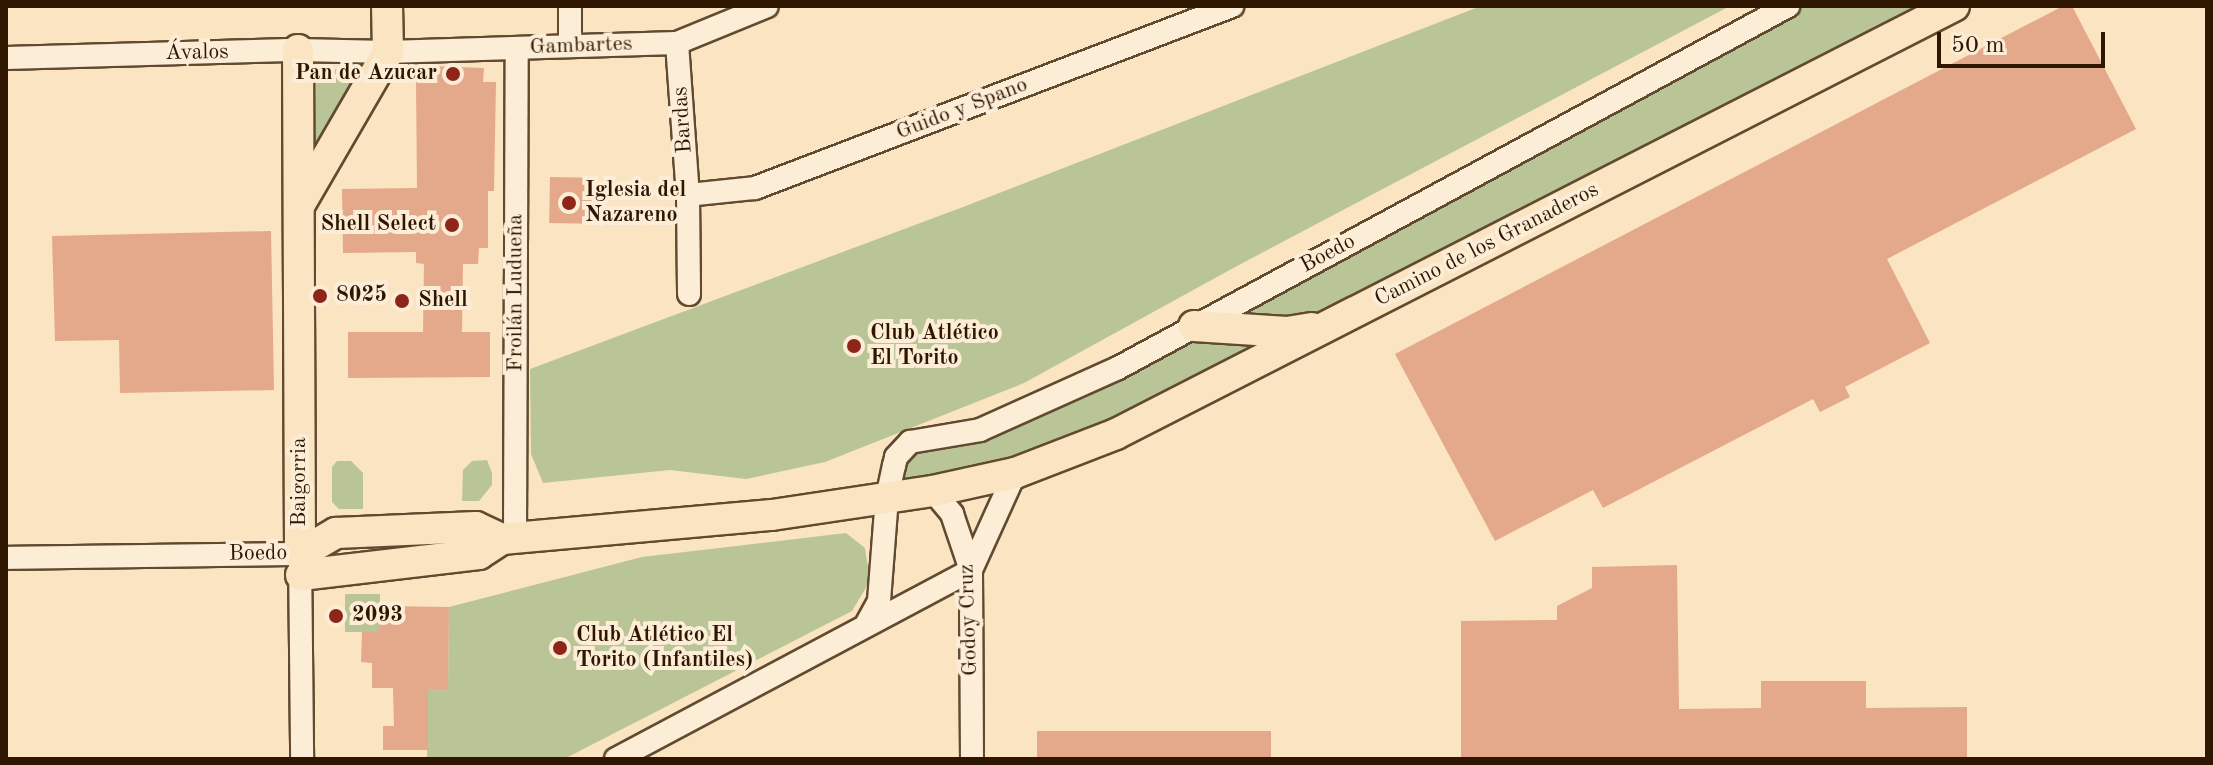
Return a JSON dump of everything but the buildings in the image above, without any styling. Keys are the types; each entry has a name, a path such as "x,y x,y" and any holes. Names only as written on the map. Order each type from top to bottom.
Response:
{"main road":[{"path":"299,206 388,52 387,6"},
{"name":"Camino de los Granaderos","path":"933,491 1015,473 1116,434 1954,6"},
{"name":"Baigorria","path":"298,50 300,564"},
{"path":"1194,326 1287,332 1326,327"},
{"name":"Boedo","path":"300,564 479,554 508,538 772,515 933,491"}],"street":[{"path":"570,6 570,46"},
{"name":"Gambartes","path":"388,52 677,43 767,6"},
{"name":"Guido y Spano","path":"688,195 755,188 1232,6"},
{"name":"Boedo","path":"867,623 879,601 887,498 896,457 910,442 980,430 1118,368 1788,6"},
{"name":"Bardas","path":"677,43 688,195 689,294"},
{"name":"Froilán Ludueña","path":"508,538 517,48"},
{"name":"Ávalos","path":"6,58 298,50 388,52"},
{"path":"616,759 641,753 867,623 971,570 1015,473"},
{"name":"Godoy Cruz","path":"933,491 952,514 971,570 972,759"},
{"name":"Boedo","path":"6,558 300,564"},
{"name":"Baigorria","path":"300,564 302,759"}],"green space":[{"path":"1481,6 1730,6 1237,266 1024,383 825,462 746,479 670,470 543,483 531,454 530,369 963,207"},
{"path":"1788,6 1954,6 1116,434 887,498 896,457 980,430"},
{"path":"305,69 361,70 304,169"},
{"path":"487,460 492,485 479,501 462,501 463,470 472,461"},
{"path":"337,461 351,461 363,473 363,509 339,509 332,502 332,467"},
{"name":"Club Atlético El Torito (Infantiles)","path":"846,533 865,548 870,581 852,611 564,759 427,759 428,689 448,689 449,607 642,557"},
{"path":"345,594 380,594 380,632 345,632"}],"place":[{"name":"Pan de Azucar","path":"453,74"},
{"name":"Iglesia del Nazareno","path":"569,203"},
{"name":"Shell Select","path":"452,225"},
{"name":"8025","path":"320,296"},
{"name":"Shell","path":"402,301"},
{"name":"Club Atlético El Torito","path":"854,346"},
{"name":"2093","path":"336,616"},
{"name":"Club Atlético El Torito (Infantiles)","path":"560,648"}]}
